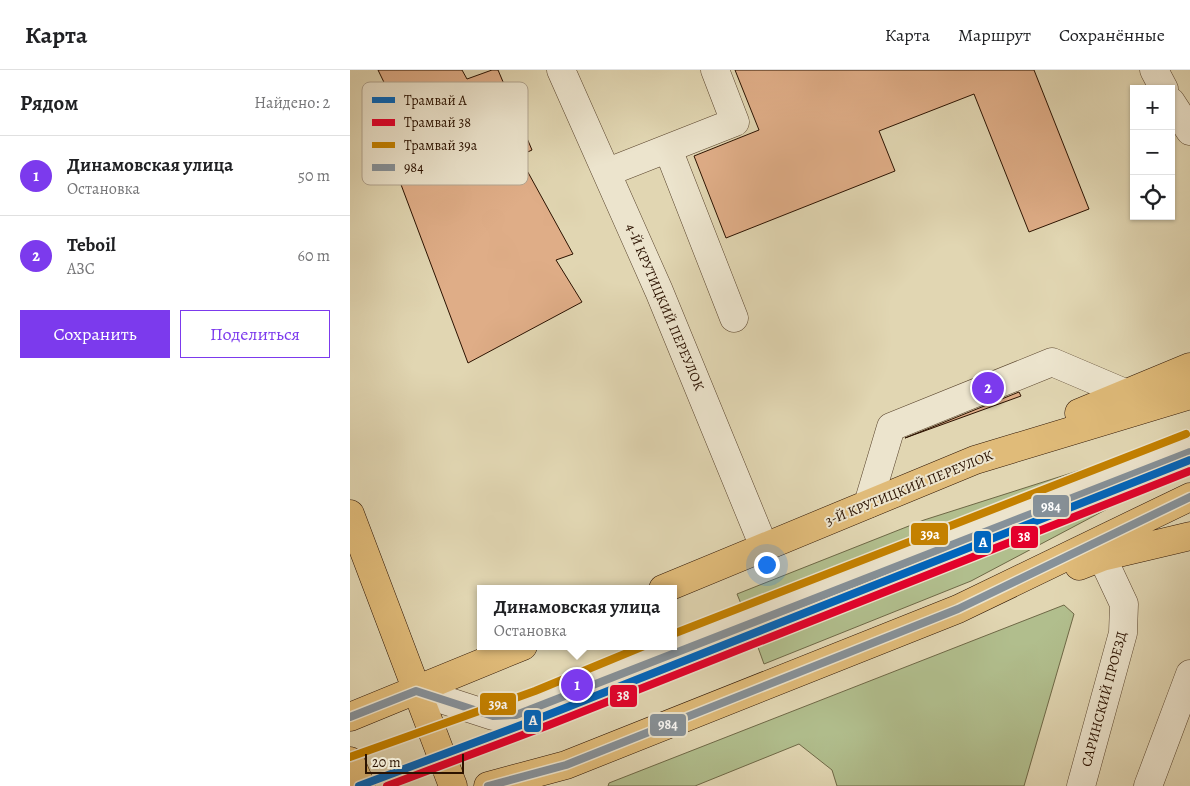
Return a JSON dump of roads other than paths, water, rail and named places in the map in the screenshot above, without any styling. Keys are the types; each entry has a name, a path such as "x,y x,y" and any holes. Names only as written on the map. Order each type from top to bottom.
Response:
{"main road":[{"path":"975,460 1125,393 1190,367"},
{"name":"3-Й КРУТИЦКИЙ ПЕРЕУЛОК","path":"673,585 975,460 1190,395"},
{"path":"958,609 1190,497"},
{"path":"350,514 452,786"},
{"path":"488,786 566,765 958,609 1102,558 1190,536"},
{"path":"350,717 513,650"},
{"path":"350,760 361,786"}],"street":[{"name":"4-Й КРУТИЦКИЙ ПЕРЕУЛОК","path":"562,70 608,172 764,547"},
{"path":"608,172 735,122 714,70"},
{"path":"1154,70 1162,85"},
{"path":"1175,108 1190,131"},
{"path":"668,149 734,318"},
{"path":"868,504 892,427 1052,362 1125,393"},
{"path":"416,691 493,716 516,715 1190,452"},
{"name":"САРИНСКИЙ ПРОЕЗД","path":"1081,786 1125,620 1124,604 1102,558"},
{"path":"1148,786 1188,685"}],"tram line":[{"name":"39а","path":"677,632 1186,434"},
{"name":"А","path":"359,786 545,716 1190,460"},
{"name":"38","path":"387,786 549,725 1190,471"},
{"name":"39а","path":"350,757 535,691 634,650"}],"place":[{"name":"Teboil","path":"988,388"},
{"name":"Динамовская улица","path":"577,685"}]}
